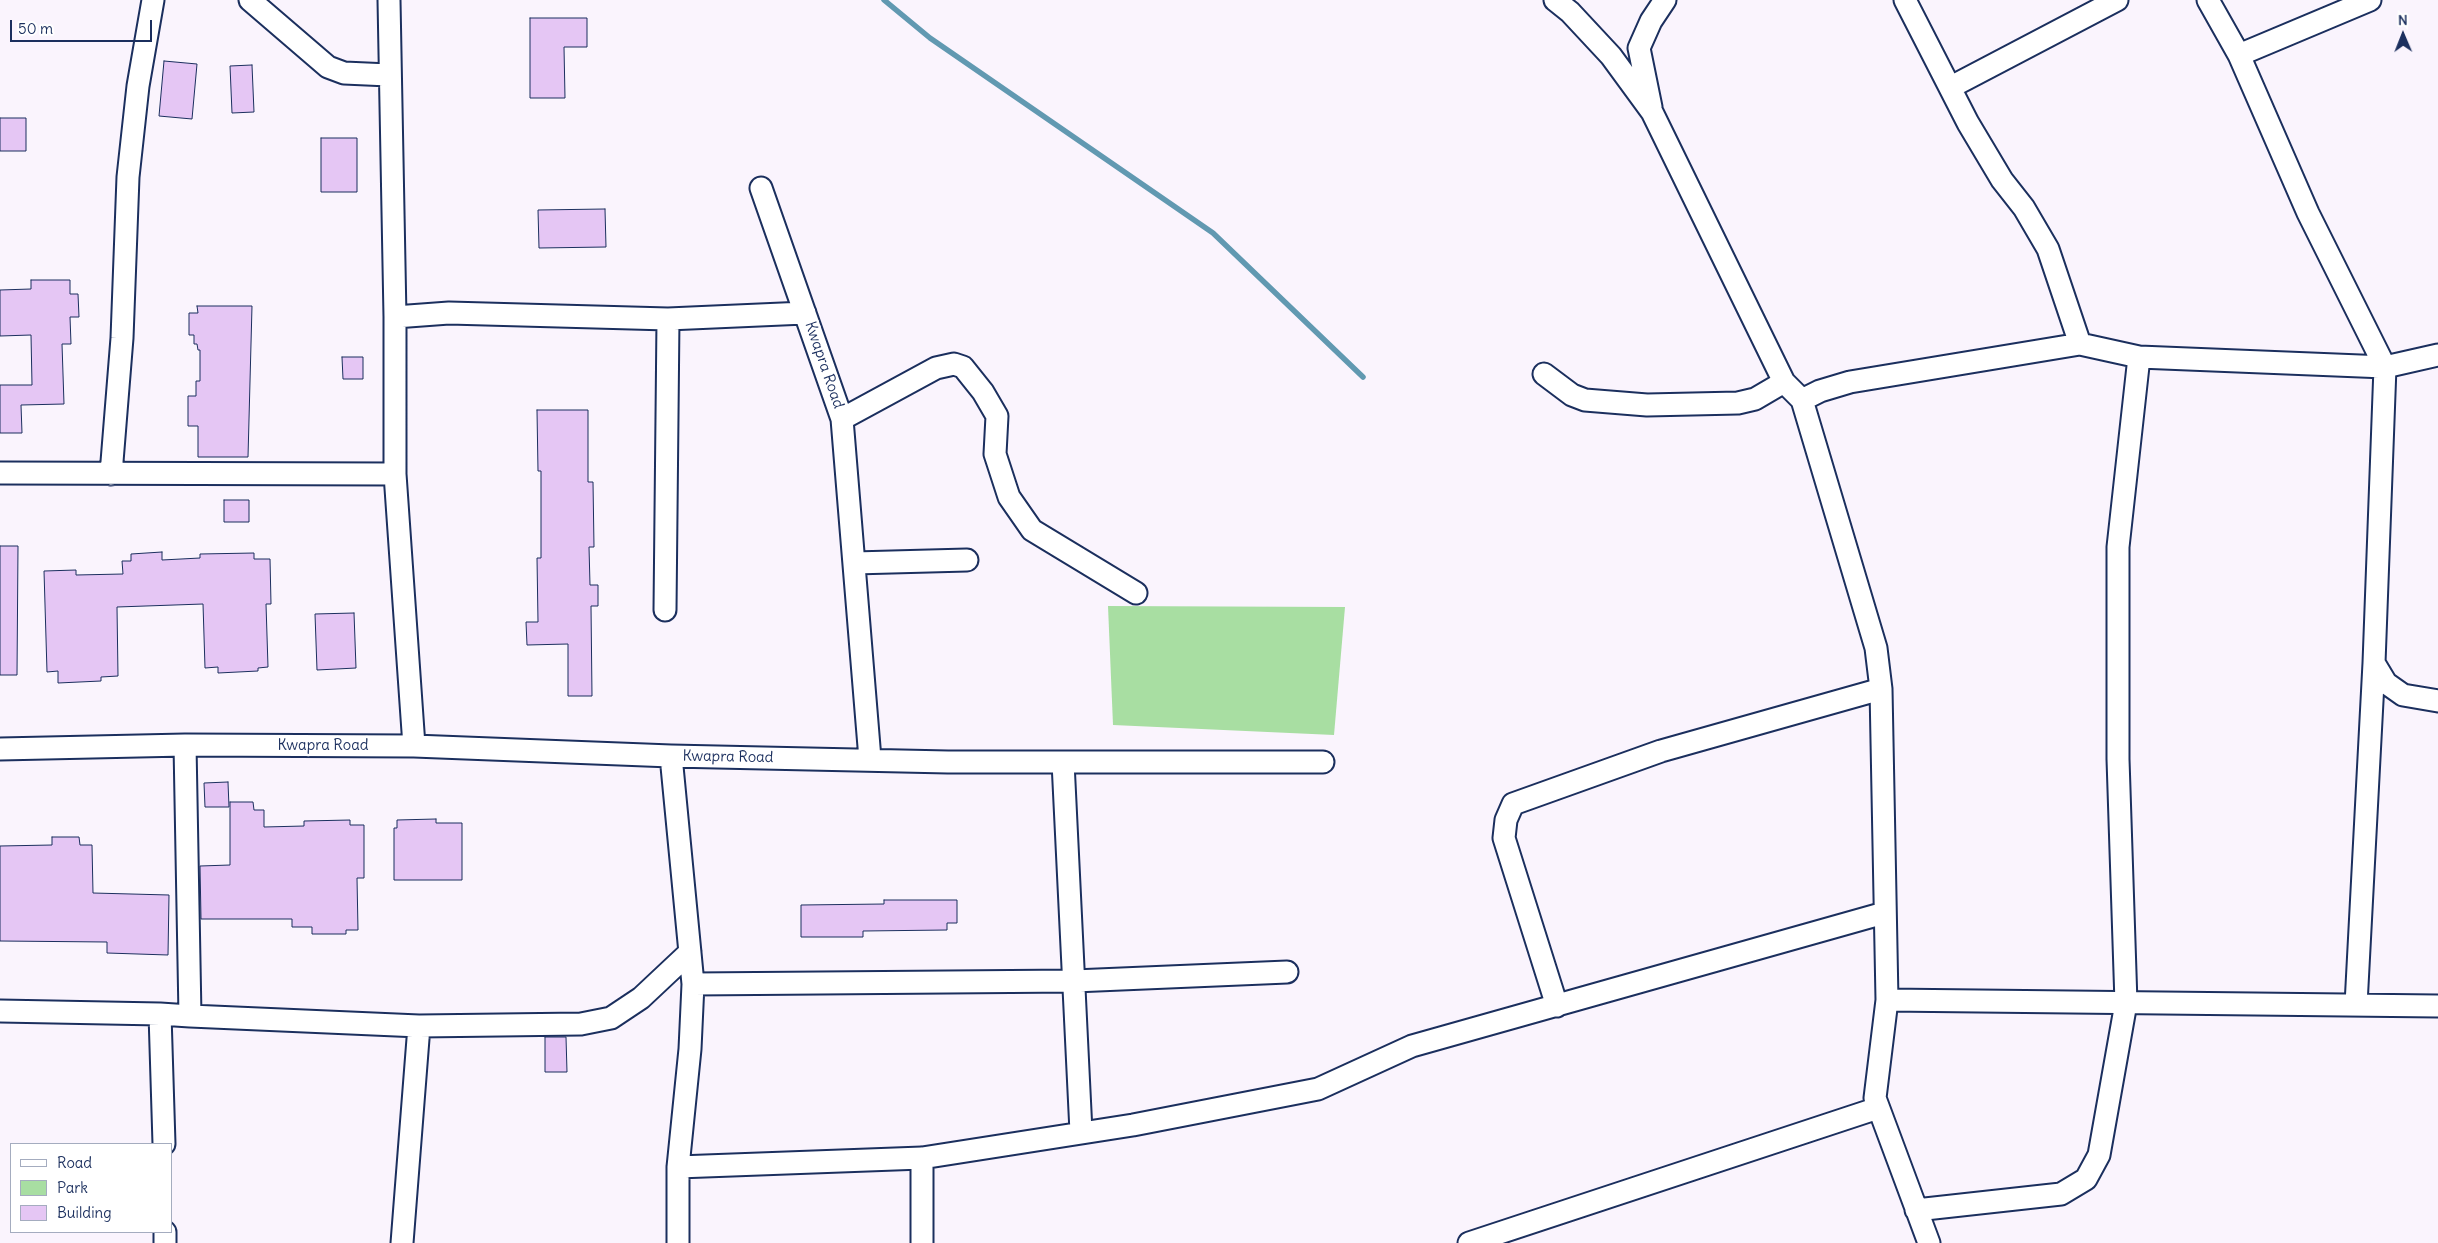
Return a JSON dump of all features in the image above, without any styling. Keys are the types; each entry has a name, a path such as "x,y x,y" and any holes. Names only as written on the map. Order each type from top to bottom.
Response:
{"street":[{"path":"111,474 122,338 128,177 138,86 153,0"},
{"path":"250,0 328,67 344,73 389,75"},
{"path":"388,0 395,317 395,474 414,746"},
{"path":"1554,0 1570,12 1611,56 1652,112 1784,382 1802,400 1876,648 1881,689 1887,1000 1875,1098 1929,1243"},
{"path":"1652,112 1639,48 1651,21 1665,0"},
{"path":"1905,0 1968,123 2002,180 2024,208 2048,249 2080,344"},
{"path":"1951,87 2117,0"},
{"path":"2208,0 2239,55 2308,213 2385,367 2374,664 2356,1005"},
{"path":"2239,55 2370,0"},
{"name":"Kwapra Road","path":"0,749 185,745 414,746 671,756 870,759 842,419 761,188"},
{"path":"395,317 449,313 668,319 805,313"},
{"path":"665,610 668,319"},
{"path":"1802,400 1820,391 1850,382 2080,344 2140,357 2385,367 2438,355"},
{"path":"1916,1210 2061,1194 2086,1179 2099,1155 2126,1003 2118,759 2118,547 2140,357"},
{"path":"842,419 936,368 954,364 963,367 983,392 997,416 995,454 1009,497 1032,530 1136,593"},
{"path":"1544,374 1572,395 1585,400 1646,405 1738,403 1755,399 1784,382"},
{"path":"0,473 395,474"},
{"path":"854,563 967,560"},
{"path":"2374,664 2386,683 2403,695 2438,701"},
{"path":"1557,1006 1504,838 1506,820 1513,804 1661,751 1881,689"},
{"path":"185,745 190,1016"},
{"path":"671,756 692,984 690,1049 678,1167 678,1243"},
{"path":"870,759 1063,762 1323,762"},
{"path":"1063,762 1081,1132"},
{"path":"678,1167 922,1158 1134,1125 1318,1089 1412,1046 1884,913"},
{"path":"0,1011 160,1014 419,1026 582,1024 611,1018 641,998 690,952"},
{"path":"692,984 1074,981 1287,972"},
{"path":"1887,1000 2438,1006"},
{"path":"160,1014 164,1143"},
{"path":"402,1243 419,1026"},
{"path":"1469,1243 1878,1108"},
{"path":"922,1158 922,1243"}],"green space":[{"path":"1108,606 1345,607 1334,735 1113,725"}],"building":[{"path":"530,18 587,18 587,47 564,47 565,98 530,98"},
{"path":"164,61 197,64 192,119 159,116"},
{"path":"252,65 254,112 232,113 230,66"},
{"path":"0,118 26,118 26,151 0,151"},
{"path":"321,138 357,138 357,192 321,192"},
{"path":"605,209 606,247 539,248 538,210"},
{"path":"31,280 70,280 70,294 78,294 79,317 70,317 71,344 62,344 64,404 21,405 22,433 0,433 0,385 32,385 31,335 0,336 0,290 31,289"},
{"path":"197,306 252,306 248,457 198,457 198,426 188,426 188,396 196,396 196,381 200,381 200,350 198,350 197,344 194,344 194,335 189,335 189,313 198,313"},
{"path":"342,357 363,357 363,379 343,379"},
{"path":"537,410 588,410 588,482 593,482 594,547 589,547 590,585 598,585 598,606 591,606 592,696 568,696 568,644 527,645 526,622 538,622 537,558 541,558 541,471 538,471"},
{"path":"224,500 249,500 249,522 224,522"},
{"path":"0,546 18,546 17,675 0,675"},
{"path":"162,552 162,560 200,558 200,554 254,553 254,559 270,559 271,604 266,604 268,667 258,668 258,671 218,673 218,667 205,668 203,604 117,607 118,676 101,677 101,681 58,683 58,671 47,672 44,571 76,570 76,575 123,574 122,561 131,561 131,554"},
{"path":"354,613 356,668 317,670 315,614"},
{"path":"228,782 229,807 205,807 204,783"},
{"path":"230,802 253,802 254,810 264,810 264,827 304,826 304,821 350,820 350,825 364,825 364,878 357,878 358,930 346,930 346,934 312,934 312,927 292,927 292,919 201,919 200,866 230,865"},
{"path":"436,819 436,823 462,823 462,880 394,880 394,828 397,828 397,820"},
{"path":"52,837 79,837 80,845 92,845 93,893 169,895 168,955 107,953 107,942 0,941 0,846 52,845"},
{"path":"884,900 957,900 957,923 947,923 947,930 863,931 863,937 801,937 801,905 884,904"},
{"path":"545,1037 566,1037 567,1072 545,1072"}],"waterway":[{"path":"884,0 930,38 1213,233 1363,377"}]}
